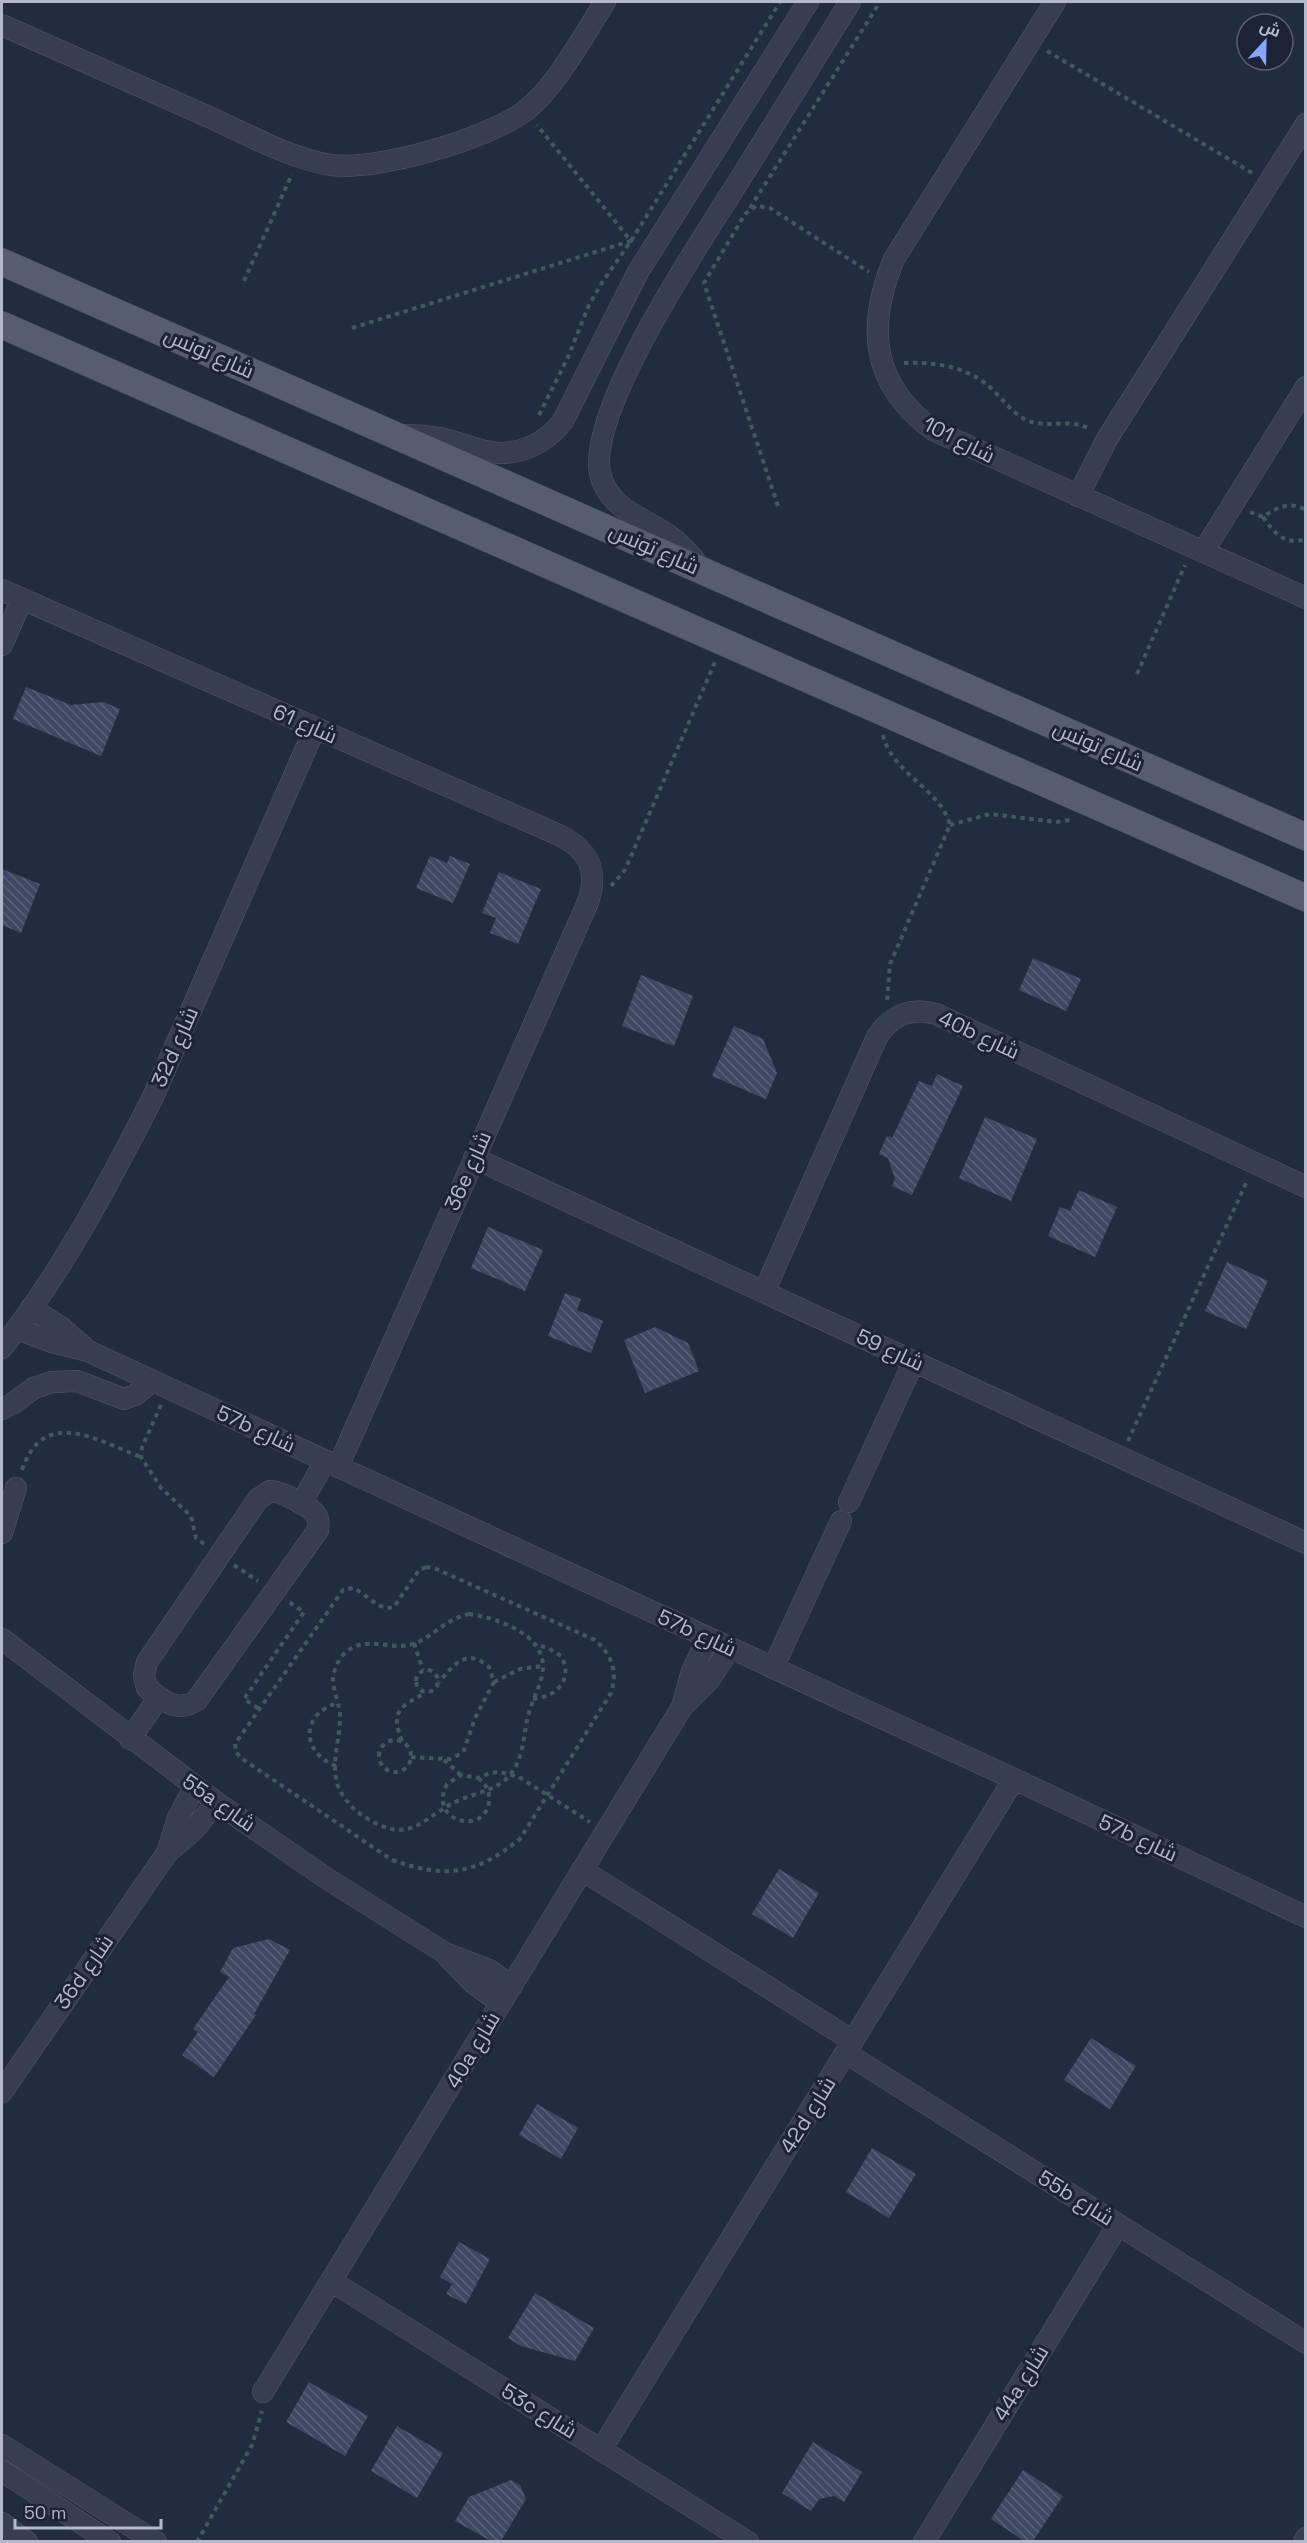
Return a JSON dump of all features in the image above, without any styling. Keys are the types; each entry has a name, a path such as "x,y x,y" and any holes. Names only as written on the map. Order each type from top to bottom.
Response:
{"main road":[{"name":"شارع تونس","path":"2,262 1305,837"},
{"path":"2,325 1305,898"}],"street":[{"path":"2,25 299,156 331,165 349,165 396,161 487,131 526,110 563,66 605,2"},
{"path":"395,435 440,438 485,452 498,453 539,444 555,432 563,421 638,272 808,2"},
{"path":"702,570 681,545 632,515 613,500 601,480 598,468 604,430 633,360 676,279 850,2"},
{"name":"شارع 101","path":"1055,2 894,259 885,282 878,311 877,329 882,364 897,395 907,408 933,430 1305,598"},
{"path":"1078,496 1107,439 1305,124"},
{"path":"1198,550 1233,504 1305,387"},
{"name":"شارع 61","path":"2,590 569,840 585,854 594,873"},
{"path":"4,635 22,598"},
{"name":"32d شارع","path":"2,1348 31,1308 95,1206 152,1099 315,728"},
{"name":"36e شارع","path":"301,1503 331,1464 474,1158 588,902 594,873"},
{"name":"40b شارع","path":"889,1022 906,1012 936,1014 1255,1164 1304,1181"},
{"path":"764,1292 877,1037 889,1022"},
{"name":"شارع 59","path":"474,1158 1305,1543"},
{"name":"57b شارع","path":"31,1308 63,1328 88,1351"},
{"name":"57b شارع","path":"17,1329 52,1342 88,1351 1014,1779 1305,1917"},
{"path":"773,1668 914,1361"},
{"path":"2,1408 12,1404 34,1388 52,1382 77,1381 124,1399 135,1395 153,1381"},
{"path":"2,1533 15,1488"},
{"path":"270,1491 277,1491 313,1511 319,1523 315,1536 197,1700 184,1707 176,1706 159,1697 147,1688 145,1681 147,1662 258,1499 270,1491"},
{"name":"40a شارع","path":"682,1707 692,1671 708,1638"},
{"name":"55a شارع","path":"2,1639 130,1739 216,1802 326,1878 445,1953 472,1982 506,1994"},
{"name":"40a شارع","path":"263,2392 682,1707 709,1680 730,1648"},
{"path":"130,1739 159,1697"},
{"name":"42d شارع","path":"601,2450 1014,1779"},
{"name":"36d شارع","path":"167,1853 178,1818 195,1786"},
{"name":"36d شارع","path":"2,2092 8,2068 167,1853 194,1830 216,1802"},
{"name":"55b شارع","path":"582,1870 1118,2225 1305,2343"},
{"name":"44a شارع","path":"924,2541 1118,2225"},
{"name":"53c شارع","path":"331,2281 748,2541"},
{"path":"2,2445 156,2541"},
{"path":"2,2471 110,2541"},
{"path":"2,2523 27,2541"}],"path":[{"path":"778,506 704,283 879,2"},
{"path":"1030,41 1269,183"},
{"path":"352,328 631,241 526,110"},
{"path":"244,281 299,156"},
{"path":"750,209 764,206 770,208 885,282"},
{"path":"882,364 930,363 956,368 991,387 1026,420 1045,424 1063,422 1082,424 1107,439"},
{"path":"1233,504 1263,517 1272,531 1286,540 1294,542 1305,539"},
{"path":"1263,517 1280,506 1298,506 1305,510"},
{"path":"1137,674 1198,550"},
{"path":"588,902 609,888 625,870 724,642"},
{"path":"886,714 883,735 889,753 943,809 950,825 890,964 887,992 889,1022"},
{"path":"950,825 990,814 1056,822 1067,821 1100,808"},
{"path":"1121,1457 1255,1164"},
{"path":"15,1488 28,1453 39,1441 55,1433 74,1433 141,1457"},
{"path":"430,1567 595,1640 611,1658 615,1681 611,1693 547,1795 520,1839 498,1856 473,1868 455,1871 418,1869 392,1860 241,1758 236,1752 235,1744 343,1590 353,1588 382,1607 390,1608 419,1570 430,1567"},
{"path":"469,1614 504,1622 532,1644 540,1654 543,1666 541,1678 532,1699 524,1747 511,1774 488,1791 461,1799 444,1808 430,1820 413,1827 394,1828 372,1822 360,1815 343,1796 338,1783 336,1766 340,1726 333,1676 337,1664 345,1653 369,1642 398,1646 414,1643 447,1621 469,1614"},
{"path":"414,1643 423,1670"},
{"path":"532,1644 548,1648 561,1656 566,1669 564,1682 554,1693 532,1699"},
{"path":"402,1742 390,1741 384,1744 379,1755 380,1762 389,1771 401,1771 406,1768 411,1757 410,1750 402,1742 396,1726 397,1713 405,1704 432,1691 460,1661 467,1658 475,1659 489,1667 494,1682"},
{"path":"411,1757 444,1760 456,1758 464,1750 475,1718 494,1682 520,1669 543,1666"},
{"path":"426,1692 420,1690 415,1679 423,1670 434,1671 439,1682"},
{"path":"336,1766 318,1756 312,1748 310,1728 320,1711 338,1703"},
{"path":"444,1760 461,1775"},
{"path":"478,1778 488,1791 488,1806 478,1818 463,1822 449,1814 444,1808 443,1791 453,1778 461,1775 478,1778 490,1773 511,1774 519,1776 605,1833"},
{"path":"197,2541 252,2445 261,2417 263,2392"}],"building":[{"path":"26,687 71,705 104,702 120,709 101,756 13,719"},
{"path":"430,856 447,863 450,856 470,864 453,903 416,888"},
{"path":"2,869 40,884 21,933 2,925"},
{"path":"499,872 541,889 518,944 490,933 496,918 482,913"},
{"path":"1033,958 1081,979 1066,1011 1019,990"},
{"path":"641,975 693,996 674,1046 622,1026"},
{"path":"734,1026 763,1039 777,1073 766,1099 712,1076"},
{"path":"937,1074 963,1086 912,1195 892,1186 895,1179 888,1158 879,1154 887,1136 892,1138 919,1081 932,1086"},
{"path":"985,1117 1037,1139 1011,1201 959,1178"},
{"path":"1079,1190 1117,1207 1095,1257 1048,1236 1060,1207 1070,1211"},
{"path":"488,1227 543,1250 525,1291 471,1268"},
{"path":"1227,1262 1268,1281 1246,1329 1205,1311"},
{"path":"565,1293 581,1299 577,1310 603,1321 591,1353 548,1336"},
{"path":"655,1327 688,1343 699,1371 645,1393 624,1340"},
{"path":"779,1869 819,1893 793,1938 752,1914"},
{"path":"269,1939 290,1950 254,2014 256,2015 214,2077 182,2055 198,2032 193,2029 229,1977 220,1972 233,1948"},
{"path":"1091,2038 1136,2066 1110,2109 1064,2080"},
{"path":"537,2104 578,2128 561,2159 519,2135"},
{"path":"872,2148 916,2174 889,2218 846,2192"},
{"path":"459,2242 490,2259 466,2304 446,2294 452,2284 440,2277"},
{"path":"535,2293 594,2328 575,2361 521,2346 508,2338"},
{"path":"309,2382 368,2416 345,2456 286,2422"},
{"path":"397,2426 443,2453 417,2498 371,2471"},
{"path":"813,2442 862,2472 844,2502 834,2496 819,2499 811,2511 782,2493"},
{"path":"1023,2470 1063,2496 1033,2541 1024,2541 991,2519"},
{"path":"511,2480 520,2485 526,2499 501,2541 491,2541 455,2521 469,2497"}]}
